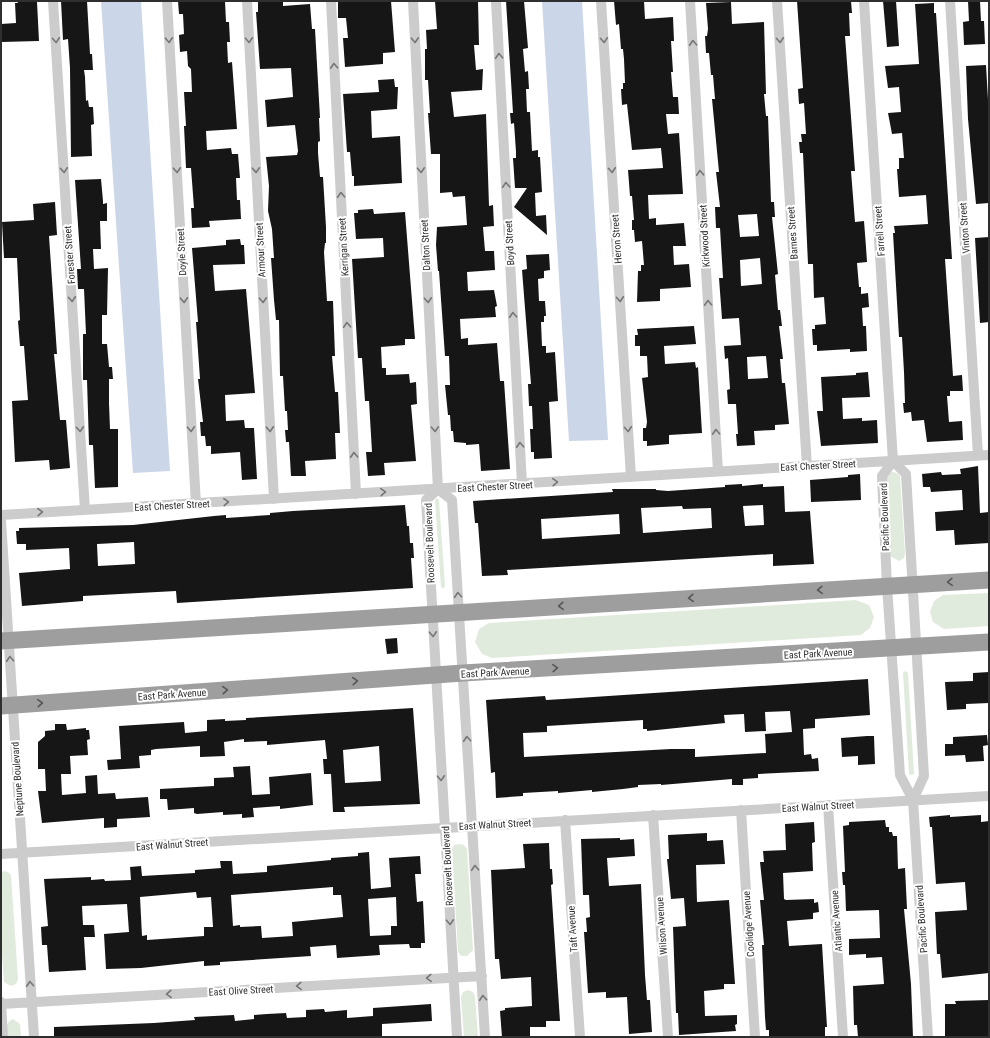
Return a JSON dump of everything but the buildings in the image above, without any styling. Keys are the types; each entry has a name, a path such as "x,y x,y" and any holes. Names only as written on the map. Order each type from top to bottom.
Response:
{"highway":[{"path":"5,641 989,580"},
{"name":"East Park Avenue","path":"7,706 463,673 891,649 989,642"}],"street":[{"name":"Forester Street","path":"53,1 85,510"},
{"name":"Doyle Street","path":"167,1 196,504"},
{"name":"Armour Street","path":"247,1 274,499"},
{"name":"Kerrigan Street","path":"331,1 356,494"},
{"name":"Dalton Street","path":"412,1 438,489"},
{"name":"Boyd Street","path":"496,1 522,484"},
{"name":"Heron Street","path":"601,1 631,477"},
{"name":"Kirkwood Street","path":"690,1 718,471"},
{"name":"Barnes Street","path":"778,1 807,466"},
{"name":"Farrell Street","path":"864,1 893,461"},
{"name":"Vinton Street","path":"950,1 978,455"},
{"name":"East Chester Street","path":"1,515 989,455"},
{"name":"Pacific Boulevard","path":"913,800 924,776 916,647 914,584 906,474 893,461 882,476 887,586 900,775 913,800 928,1037"},
{"name":"Roosevelt Boulevard","path":"457,1037 426,500 438,489 452,500 485,1037"},
{"name":"Neptune Boulevard","path":"1,521 7,706 22,853 34,1037"},
{"name":"East Walnut Street","path":"1,854 473,825 989,796"},
{"name":"Atlantic Avenue","path":"828,805 843,1037"},
{"name":"Coolidge Avenue","path":"741,810 755,1037"},
{"name":"Wilson Avenue","path":"653,815 668,1037"},
{"name":"Taft Avenue","path":"565,820 580,1037"},
{"name":"East Olive Street","path":"1,1003 482,976"},
{"path":"1,1003 3,1037"}],"green space":[{"path":"893,472 900,476 905,553 904,558 899,561 890,556 886,478 888,473"},
{"path":"437,498 439,500 445,586 443,589 441,587 435,500"},
{"path":"989,593 989,626 944,629 933,622 930,612 934,601 943,595"},
{"path":"856,600 869,605 874,617 870,628 861,635 492,658 482,654 475,642 479,629 489,623"},
{"path":"905,671 908,673 914,774 911,775 909,774 903,673"},
{"path":"454,845 464,845 467,849 473,950 467,956 461,956 458,952 452,849"},
{"path":"4,871 11,875 18,979 16,984 11,986 4,982 1,941 1,873"},
{"path":"468,990 473,992 475,996 478,1037 464,1037 461,997 463,992"},
{"path":"13,1019 20,1024 21,1037 7,1037 7,1025 9,1021"}],"water":[{"path":"101,1 141,1 170,471 133,473"},
{"path":"542,1 582,1 608,440 569,441"}]}
